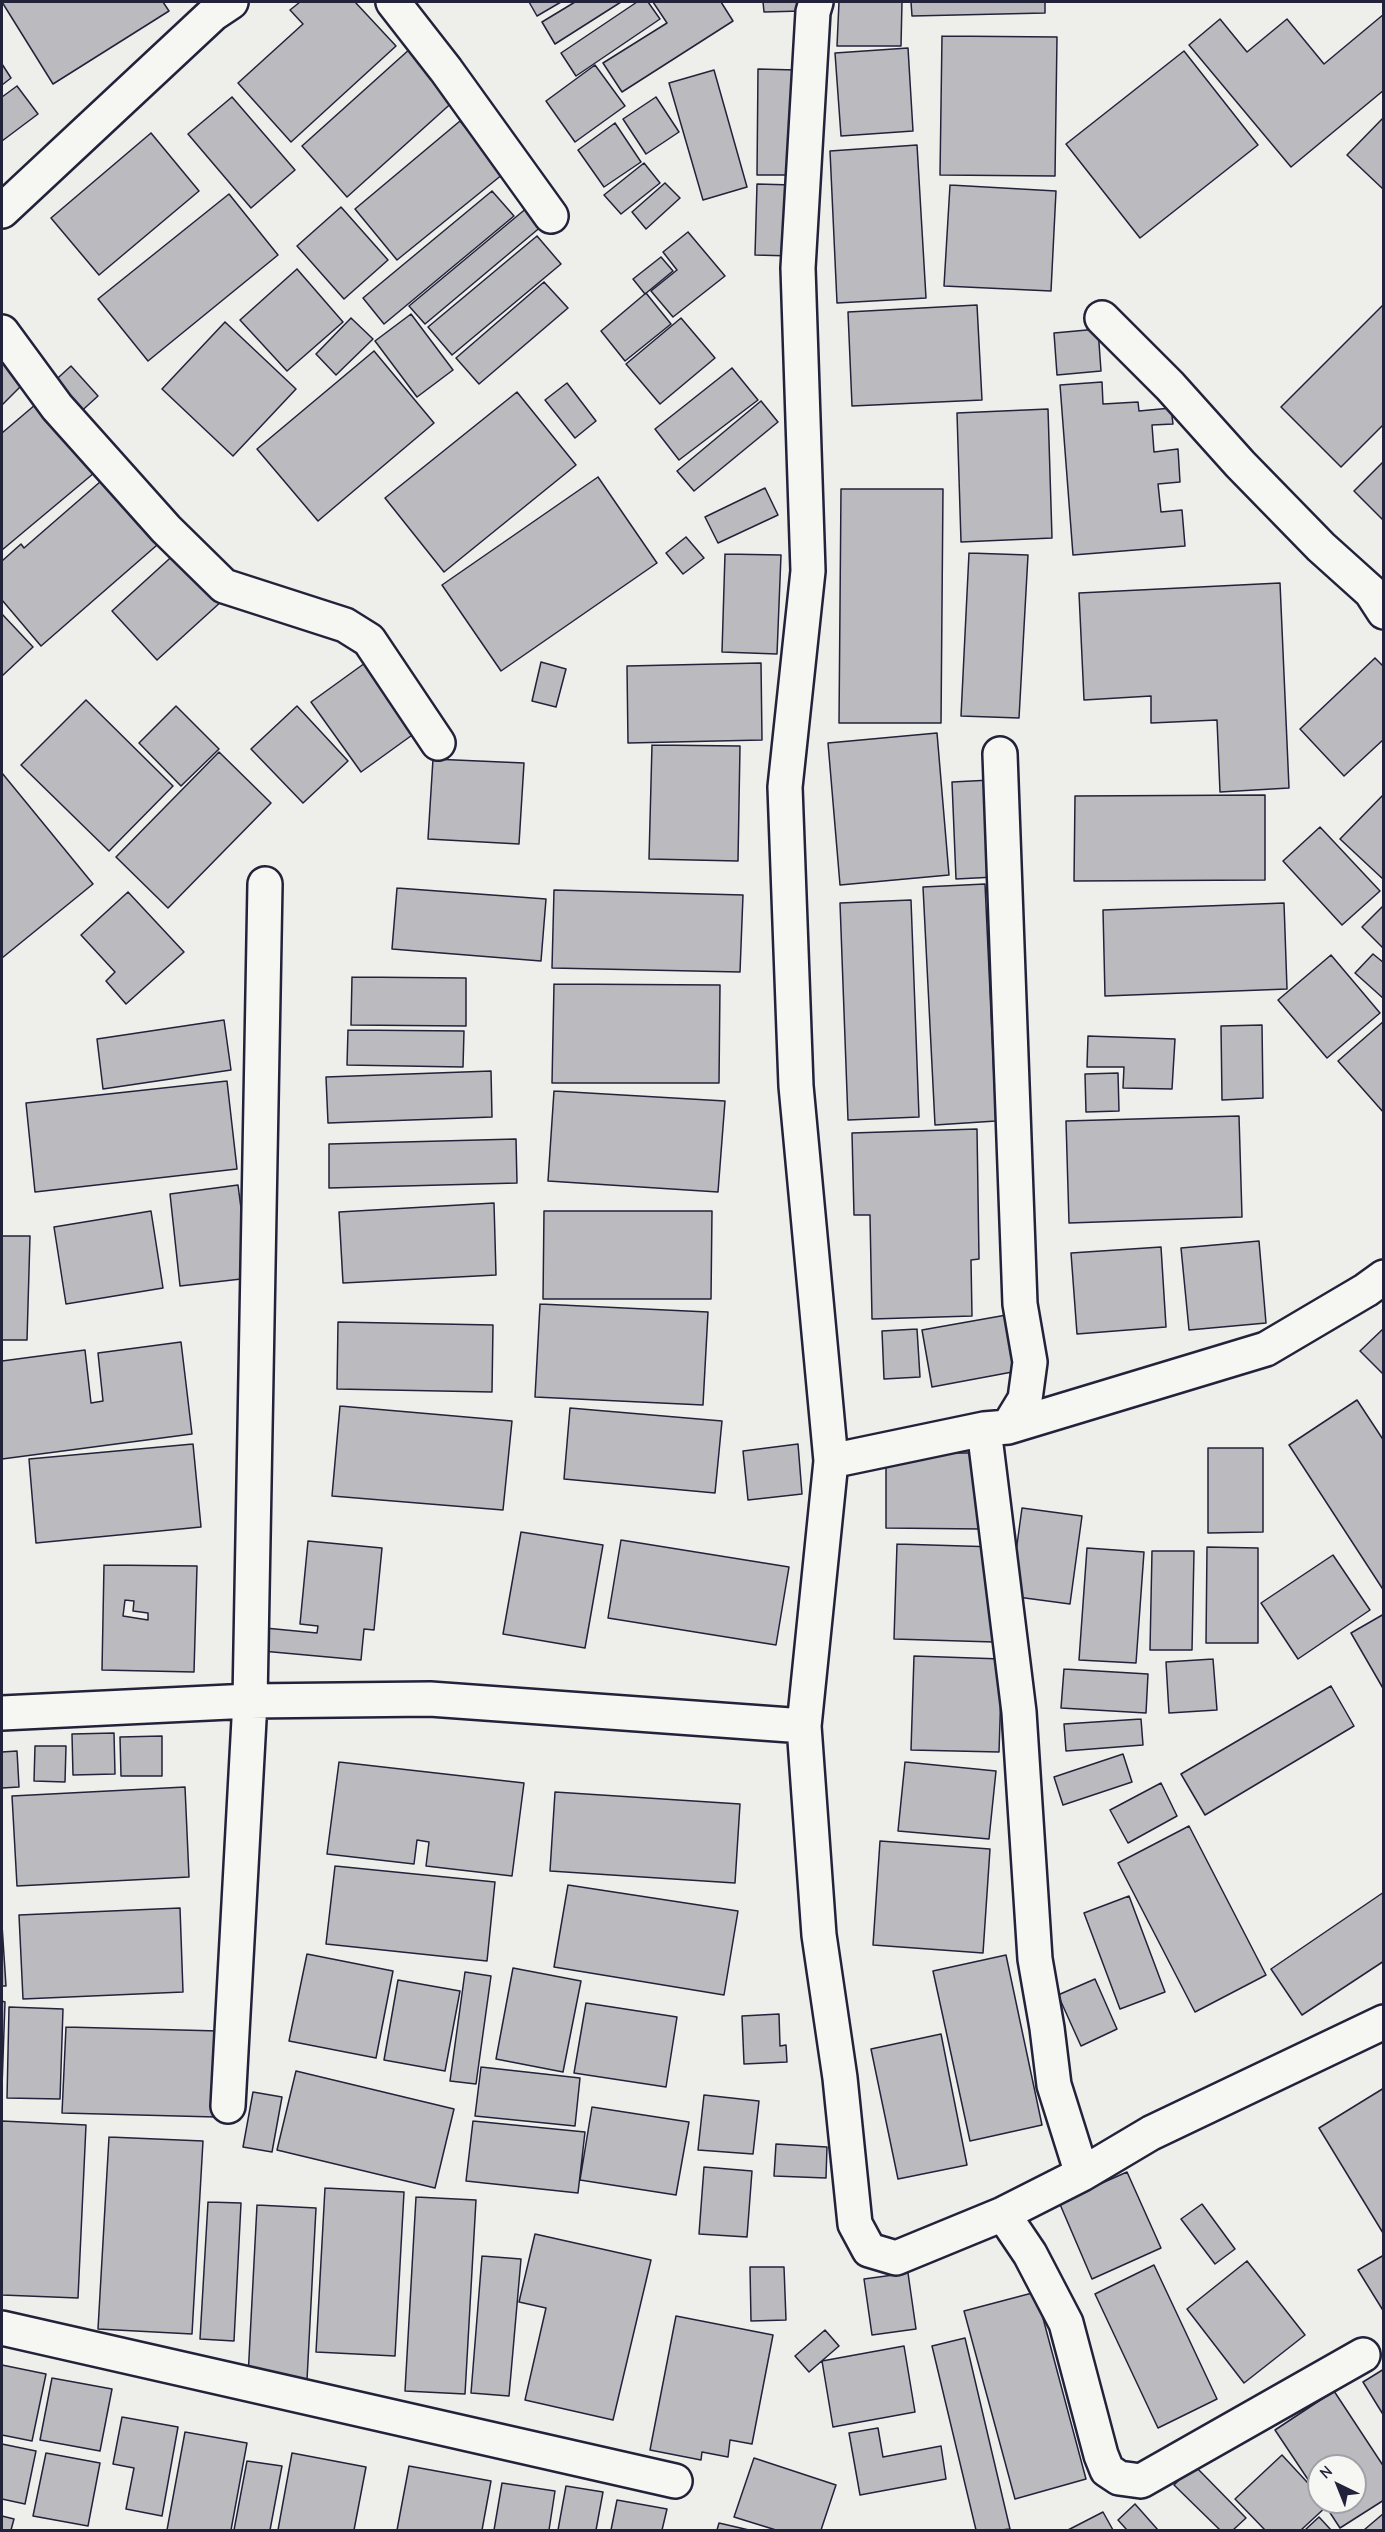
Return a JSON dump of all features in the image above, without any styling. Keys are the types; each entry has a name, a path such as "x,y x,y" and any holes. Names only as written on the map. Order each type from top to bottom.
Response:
{"street":[{"path":"393,2 446,70 551,216"},
{"path":"816,2 813,12 798,268 808,571 785,787 796,1086 831,1461 804,1726 819,1935 840,2078 855,2224 869,2250 897,2258 1003,2214 1082,2174 1151,2133 1383,2022"},
{"path":"2,211 217,6"},
{"path":"1102,318 1170,386 1240,464 1321,546 1371,592 1383,612"},
{"path":"2,332 57,407 166,529 224,586 345,625 369,640 438,744"},
{"path":"1000,754 1020,1304 1030,1362 1025,1399 996,1428 1019,1712 1035,1959 1054,2085 1082,2174"},
{"path":"228,2106 250,1701 265,884"},
{"path":"831,1461 996,1428 1266,1349 1366,1290 1383,1277"},
{"path":"2,1713 250,1701 430,1699 804,1726"},
{"path":"1003,2214 1030,2254 1066,2324 1101,2455 1107,2470 1119,2478 1141,2481 1364,2355"},
{"path":"2,2328 675,2481"}],"building":[{"path":"2,2 163,2 169,11 53,84"},
{"path":"300,2 355,2 396,46 291,142 238,83 303,24 290,10"},
{"path":"529,2 561,2 537,16"},
{"path":"575,2 621,2 555,44 542,22"},
{"path":"637,2 648,2 660,19 576,76 561,53"},
{"path":"653,2 721,2 733,21 622,92 603,63 667,23"},
{"path":"763,2 801,2 802,11 764,12"},
{"path":"839,2 902,2 901,46 837,46"},
{"path":"911,2 1045,2 1045,13 912,16"},
{"path":"1384,14 1384,90 1291,167 1189,45 1220,19 1247,52 1287,19 1324,64"},
{"path":"942,36 1057,37 1055,176 940,175"},
{"path":"411,48 456,99 347,197 302,146"},
{"path":"908,48 913,131 841,136 835,53"},
{"path":"1184,51 1258,145 1140,238 1066,144"},
{"path":"2,64 11,78 2,85"},
{"path":"595,65 625,106 575,142 546,101"},
{"path":"758,69 796,70 794,175 757,175"},
{"path":"714,70 747,187 703,200 669,83"},
{"path":"17,86 38,114 2,141 2,97"},
{"path":"232,97 295,170 251,208 188,134"},
{"path":"656,97 679,132 646,154 623,119"},
{"path":"1384,117 1384,190 1347,155"},
{"path":"460,121 503,174 397,260 355,209"},
{"path":"615,123 641,162 604,187 578,150"},
{"path":"151,133 199,191 99,275 51,218"},
{"path":"917,145 926,298 837,303 830,151"},
{"path":"644,163 660,183 621,214 604,195"},
{"path":"665,183 680,198 646,229 632,212"},
{"path":"757,184 793,185 792,256 755,255"},
{"path":"950,185 1056,191 1051,291 944,286"},
{"path":"492,191 514,216 384,324 363,298"},
{"path":"229,194 278,255 148,361 98,299"},
{"path":"534,202 549,220 425,324 409,306"},
{"path":"341,207 388,260 344,299 297,246"},
{"path":"688,232 725,276 673,317 651,291 677,270 663,252"},
{"path":"537,236 561,264 452,355 428,327"},
{"path":"661,257 673,271 645,294 633,279"},
{"path":"297,269 343,322 287,371 240,320"},
{"path":"544,282 568,308 479,384 456,358"},
{"path":"646,293 671,324 625,361 601,331"},
{"path":"1384,304 1384,424 1341,467 1281,407"},
{"path":"977,305 982,400 852,406 848,312"},
{"path":"411,314 453,370 417,397 375,341"},
{"path":"351,318 373,339 336,375 316,354"},
{"path":"681,318 715,358 660,404 626,364"},
{"path":"225,322 296,389 233,456 162,389"},
{"path":"1098,329 1101,371 1057,375 1054,333"},
{"path":"374,351 434,423 318,521 257,449"},
{"path":"2,353 27,380 2,405"},
{"path":"71,366 98,396 76,416 49,386"},
{"path":"732,368 758,400 679,460 655,429"},
{"path":"1102,382 1103,404 1138,402 1139,411 1171,408 1173,424 1152,425 1154,452 1178,449 1180,482 1158,484 1161,512 1182,510 1185,546 1073,555 1060,385"},
{"path":"567,383 596,421 575,438 545,400"},
{"path":"517,392 576,465 444,572 385,498"},
{"path":"42,399 100,468 2,550 2,433"},
{"path":"761,401 778,422 694,491 677,471"},
{"path":"1048,409 1052,538 961,542 957,413"},
{"path":"1384,461 1384,521 1354,491"},
{"path":"108,475 164,539 41,646 2,600 2,561 21,544 24,548"},
{"path":"598,477 657,563 501,671 442,585"},
{"path":"765,488 778,515 718,543 705,517"},
{"path":"841,489 943,489 941,723 839,723"},
{"path":"686,537 704,558 683,574 666,553"},
{"path":"179,550 223,600 157,660 112,611"},
{"path":"969,553 1028,555 1019,718 961,716"},
{"path":"725,554 781,555 777,654 722,652"},
{"path":"1280,583 1289,788 1220,792 1217,720 1151,723 1151,696 1084,700 1079,593"},
{"path":"2,614 33,647 2,676"},
{"path":"1375,658 1384,667 1384,739 1344,776 1300,729"},
{"path":"541,662 566,669 556,707 532,701"},
{"path":"365,663 415,733 361,772 311,702"},
{"path":"761,663 762,740 628,743 627,666"},
{"path":"86,700 173,786 109,851 21,765"},
{"path":"176,706 219,749 181,786 139,743"},
{"path":"297,706 348,761 303,803 251,749"},
{"path":"937,733 949,875 840,885 828,743"},
{"path":"652,745 740,746 738,861 649,859"},
{"path":"219,752 271,803 168,908 116,857"},
{"path":"433,759 524,763 519,844 428,839"},
{"path":"2,773 93,884 2,958"},
{"path":"991,780 995,877 956,879 952,782"},
{"path":"1384,794 1384,880 1340,839"},
{"path":"1265,795 1265,880 1074,881 1075,796"},
{"path":"1320,827 1380,891 1342,925 1283,861"},
{"path":"985,884 996,1121 935,1125 923,887"},
{"path":"397,888 546,899 541,961 392,949"},
{"path":"554,890 743,895 740,972 552,968"},
{"path":"128,892 184,952 126,1004 106,981 115,972 81,935"},
{"path":"911,900 919,1117 848,1120 840,903"},
{"path":"1284,903 1287,989 1105,996 1103,910"},
{"path":"1384,905 1384,948 1383,948 1362,927"},
{"path":"1373,954 1384,963 1384,999 1355,973"},
{"path":"1331,955 1380,1013 1327,1058 1278,1000"},
{"path":"352,977 466,978 466,1026 351,1025"},
{"path":"554,984 720,985 719,1083 552,1083"},
{"path":"224,1020 231,1070 103,1089 97,1039"},
{"path":"1384,1021 1384,1113 1338,1061"},
{"path":"1262,1025 1263,1098 1222,1100 1221,1026"},
{"path":"348,1030 464,1031 463,1067 347,1065"},
{"path":"1088,1036 1175,1039 1172,1089 1123,1088 1124,1067 1087,1067"},
{"path":"491,1071 492,1117 328,1123 326,1077"},
{"path":"1118,1073 1119,1111 1086,1112 1085,1074"},
{"path":"227,1081 237,1169 35,1192 26,1103"},
{"path":"554,1091 725,1101 718,1192 548,1181"},
{"path":"1239,1116 1242,1217 1069,1223 1066,1121"},
{"path":"977,1129 979,1259 971,1260 972,1316 872,1319 870,1215 854,1215 852,1133"},
{"path":"516,1139 517,1183 329,1188 329,1144"},
{"path":"238,1185 250,1278 180,1286 170,1194"},
{"path":"494,1203 496,1275 343,1283 339,1212"},
{"path":"151,1211 163,1288 66,1304 54,1227"},
{"path":"544,1211 712,1211 711,1299 543,1299"},
{"path":"2,1236 30,1236 27,1340 2,1340"},
{"path":"1259,1241 1266,1323 1189,1330 1181,1248"},
{"path":"1161,1247 1166,1327 1077,1334 1071,1253"},
{"path":"540,1304 708,1312 703,1405 535,1397"},
{"path":"1012,1314 1023,1370 932,1387 922,1330"},
{"path":"338,1322 493,1325 492,1392 337,1389"},
{"path":"1384,1328 1384,1375 1360,1351"},
{"path":"917,1329 920,1377 884,1379 882,1331"},
{"path":"181,1342 192,1434 2,1459 2,1361 85,1350 91,1403 103,1401 98,1353"},
{"path":"1357,1400 1384,1441 1384,1591 1289,1445"},
{"path":"340,1406 512,1421 503,1510 332,1496"},
{"path":"570,1408 722,1421 715,1493 564,1479"},
{"path":"193,1444 201,1527 36,1543 29,1459"},
{"path":"798,1444 802,1494 748,1500 743,1451"},
{"path":"1208,1448 1263,1448 1263,1532 1208,1533"},
{"path":"886,1453 982,1453 982,1529 886,1528"},
{"path":"1022,1508 1082,1516 1070,1604 1010,1596"},
{"path":"521,1532 603,1545 585,1648 503,1634"},
{"path":"621,1540 789,1567 776,1645 608,1618"},
{"path":"308,1541 382,1548 374,1630 364,1629 361,1660 262,1651 265,1628 317,1633 318,1626 300,1624"},
{"path":"897,1544 997,1547 994,1642 894,1639"},
{"path":"1207,1547 1258,1548 1258,1643 1206,1643"},
{"path":"1087,1548 1144,1552 1136,1663 1079,1660"},
{"path":"1152,1551 1194,1551 1192,1650 1150,1650"},
{"path":"1333,1555 1370,1610 1298,1659 1261,1603"},
{"path":"104,1565 197,1566 194,1672 102,1670","holes":["125,1600 134,1601 133,1611 148,1613 148,1620 123,1616"]},
{"path":"1384,1614 1384,1690 1351,1633"},
{"path":"914,1656 1002,1659 999,1752 911,1750"},
{"path":"1213,1659 1217,1710 1169,1713 1166,1662"},
{"path":"1064,1669 1148,1674 1146,1713 1061,1708"},
{"path":"1331,1686 1354,1726 1205,1815 1181,1774"},
{"path":"1141,1719 1143,1745 1066,1751 1064,1724"},
{"path":"114,1733 115,1774 73,1775 72,1734"},
{"path":"162,1736 162,1776 121,1776 120,1737"},
{"path":"35,1746 66,1746 65,1782 34,1781"},
{"path":"17,1751 19,1787 2,1788 2,1752"},
{"path":"1123,1754 1132,1782 1063,1805 1054,1777"},
{"path":"339,1762 524,1783 512,1876 426,1866 429,1842 417,1840 414,1864 327,1854"},
{"path":"905,1762 996,1771 989,1839 898,1831"},
{"path":"1161,1783 1177,1816 1128,1843 1110,1810"},
{"path":"185,1787 189,1877 17,1886 12,1796"},
{"path":"555,1792 740,1804 735,1883 550,1871"},
{"path":"1189,1826 1266,1975 1195,2012 1118,1863"},
{"path":"880,1841 990,1849 983,1953 873,1945"},
{"path":"335,1866 495,1882 487,1961 326,1944"},
{"path":"568,1885 738,1911 724,1995 554,1967"},
{"path":"1384,1892 1384,1961 1302,2015 1271,1969"},
{"path":"1129,1896 1165,1992 1120,2009 1084,1913"},
{"path":"180,1908 183,1992 23,1999 19,1915"},
{"path":"2,1925 6,1986 2,1986"},
{"path":"307,1954 393,1971 376,2058 289,2041"},
{"path":"1006,1955 1042,2125 970,2141 933,1971"},
{"path":"513,1968 581,1981 563,2072 496,2059"},
{"path":"465,1972 491,1976 476,2084 450,2081"},
{"path":"1095,1979 1117,2029 1081,2046 1058,1995"},
{"path":"398,1980 460,1991 445,2071 384,2060"},
{"path":"2,2001 5,2002 2,2087"},
{"path":"586,2003 677,2017 666,2087 574,2073"},
{"path":"9,2007 63,2009 60,2099 7,2098"},
{"path":"779,2014 780,2046 786,2045 787,2062 744,2064 742,2016"},
{"path":"66,2027 219,2031 216,2117 62,2113"},
{"path":"941,2034 967,2165 898,2179 871,2049"},
{"path":"481,2067 580,2078 575,2126 475,2116"},
{"path":"296,2071 454,2109 435,2188 277,2150"},
{"path":"1384,2088 1384,2232 1383,2233 1319,2128"},
{"path":"253,2092 282,2097 272,2152 243,2147"},
{"path":"704,2095 759,2101 753,2154 698,2150"},
{"path":"592,2107 689,2122 676,2195 580,2180"},
{"path":"2,2121 86,2125 78,2298 2,2295"},
{"path":"473,2121 585,2132 578,2193 466,2181"},
{"path":"109,2137 203,2141 192,2334 98,2329"},
{"path":"776,2144 827,2147 826,2178 774,2176"},
{"path":"704,2167 752,2171 747,2237 699,2234"},
{"path":"1127,2172 1161,2248 1092,2279 1059,2202"},
{"path":"325,2188 404,2192 395,2356 316,2352"},
{"path":"416,2197 476,2200 465,2394 405,2391"},
{"path":"208,2202 241,2203 234,2341 200,2339"},
{"path":"1202,2204 1235,2249 1215,2264 1181,2219"},
{"path":"257,2205 316,2208 307,2380 248,2377"},
{"path":"535,2234 651,2260 613,2420 525,2400 546,2308 519,2302"},
{"path":"1384,2255 1384,2312 1358,2270"},
{"path":"482,2256 521,2259 509,2396 471,2393"},
{"path":"1247,2261 1305,2335 1244,2383 1187,2309"},
{"path":"1154,2265 1217,2399 1158,2428 1095,2294"},
{"path":"750,2267 784,2267 786,2320 751,2321"},
{"path":"908,2273 916,2329 872,2335 864,2279"},
{"path":"1036,2292 1086,2479 1015,2499 964,2311"},
{"path":"676,2316 773,2335 752,2444 730,2440 728,2457 702,2452 701,2460 650,2450"},
{"path":"825,2330 839,2346 809,2372 795,2356"},
{"path":"965,2338 1010,2529 976,2530 932,2346"},
{"path":"904,2346 915,2412 833,2427 822,2361"},
{"path":"2,2365 46,2374 32,2441 2,2435"},
{"path":"1384,2369 1384,2416 1363,2382"},
{"path":"52,2378 112,2389 100,2451 40,2440"},
{"path":"1334,2391 1384,2467 1384,2500 1367,2511 1367,2454 1307,2454 1307,2478 1275,2430"},
{"path":"122,2417 178,2427 162,2516 126,2509 134,2468 113,2464"},
{"path":"878,2428 883,2457 941,2446 946,2479 860,2495 849,2433"},
{"path":"185,2432 247,2443 231,2530 167,2530"},
{"path":"2,2444 36,2451 25,2504 2,2499"},
{"path":"46,2453 100,2463 88,2526 33,2516"},
{"path":"292,2453 366,2467 354,2530 278,2530"},
{"path":"1282,2455 1307,2482 1307,2514 1318,2514 1301,2530 1265,2530 1235,2499"},
{"path":"754,2458 836,2485 821,2530 776,2530 734,2517"},
{"path":"247,2461 282,2466 270,2530 234,2530"},
{"path":"1194,2465 1246,2518 1233,2530 1220,2530 1174,2485"},
{"path":"409,2466 491,2481 482,2530 397,2530"},
{"path":"502,2483 555,2491 549,2530 494,2530"},
{"path":"566,2486 603,2492 596,2530 558,2530"},
{"path":"617,2500 667,2509 662,2530 611,2530"},
{"path":"1135,2504 1158,2530 1127,2530 1118,2520"},
{"path":"1103,2512 1113,2530 1068,2530"},
{"path":"1384,2513 1384,2530 1364,2530"},
{"path":"1331,2514 1362,2514 1340,2528"},
{"path":"2,2516 14,2519 11,2530 2,2530"},
{"path":"1319,2517 1331,2530 1305,2530"},
{"path":"719,2523 749,2530 717,2530"}]}
